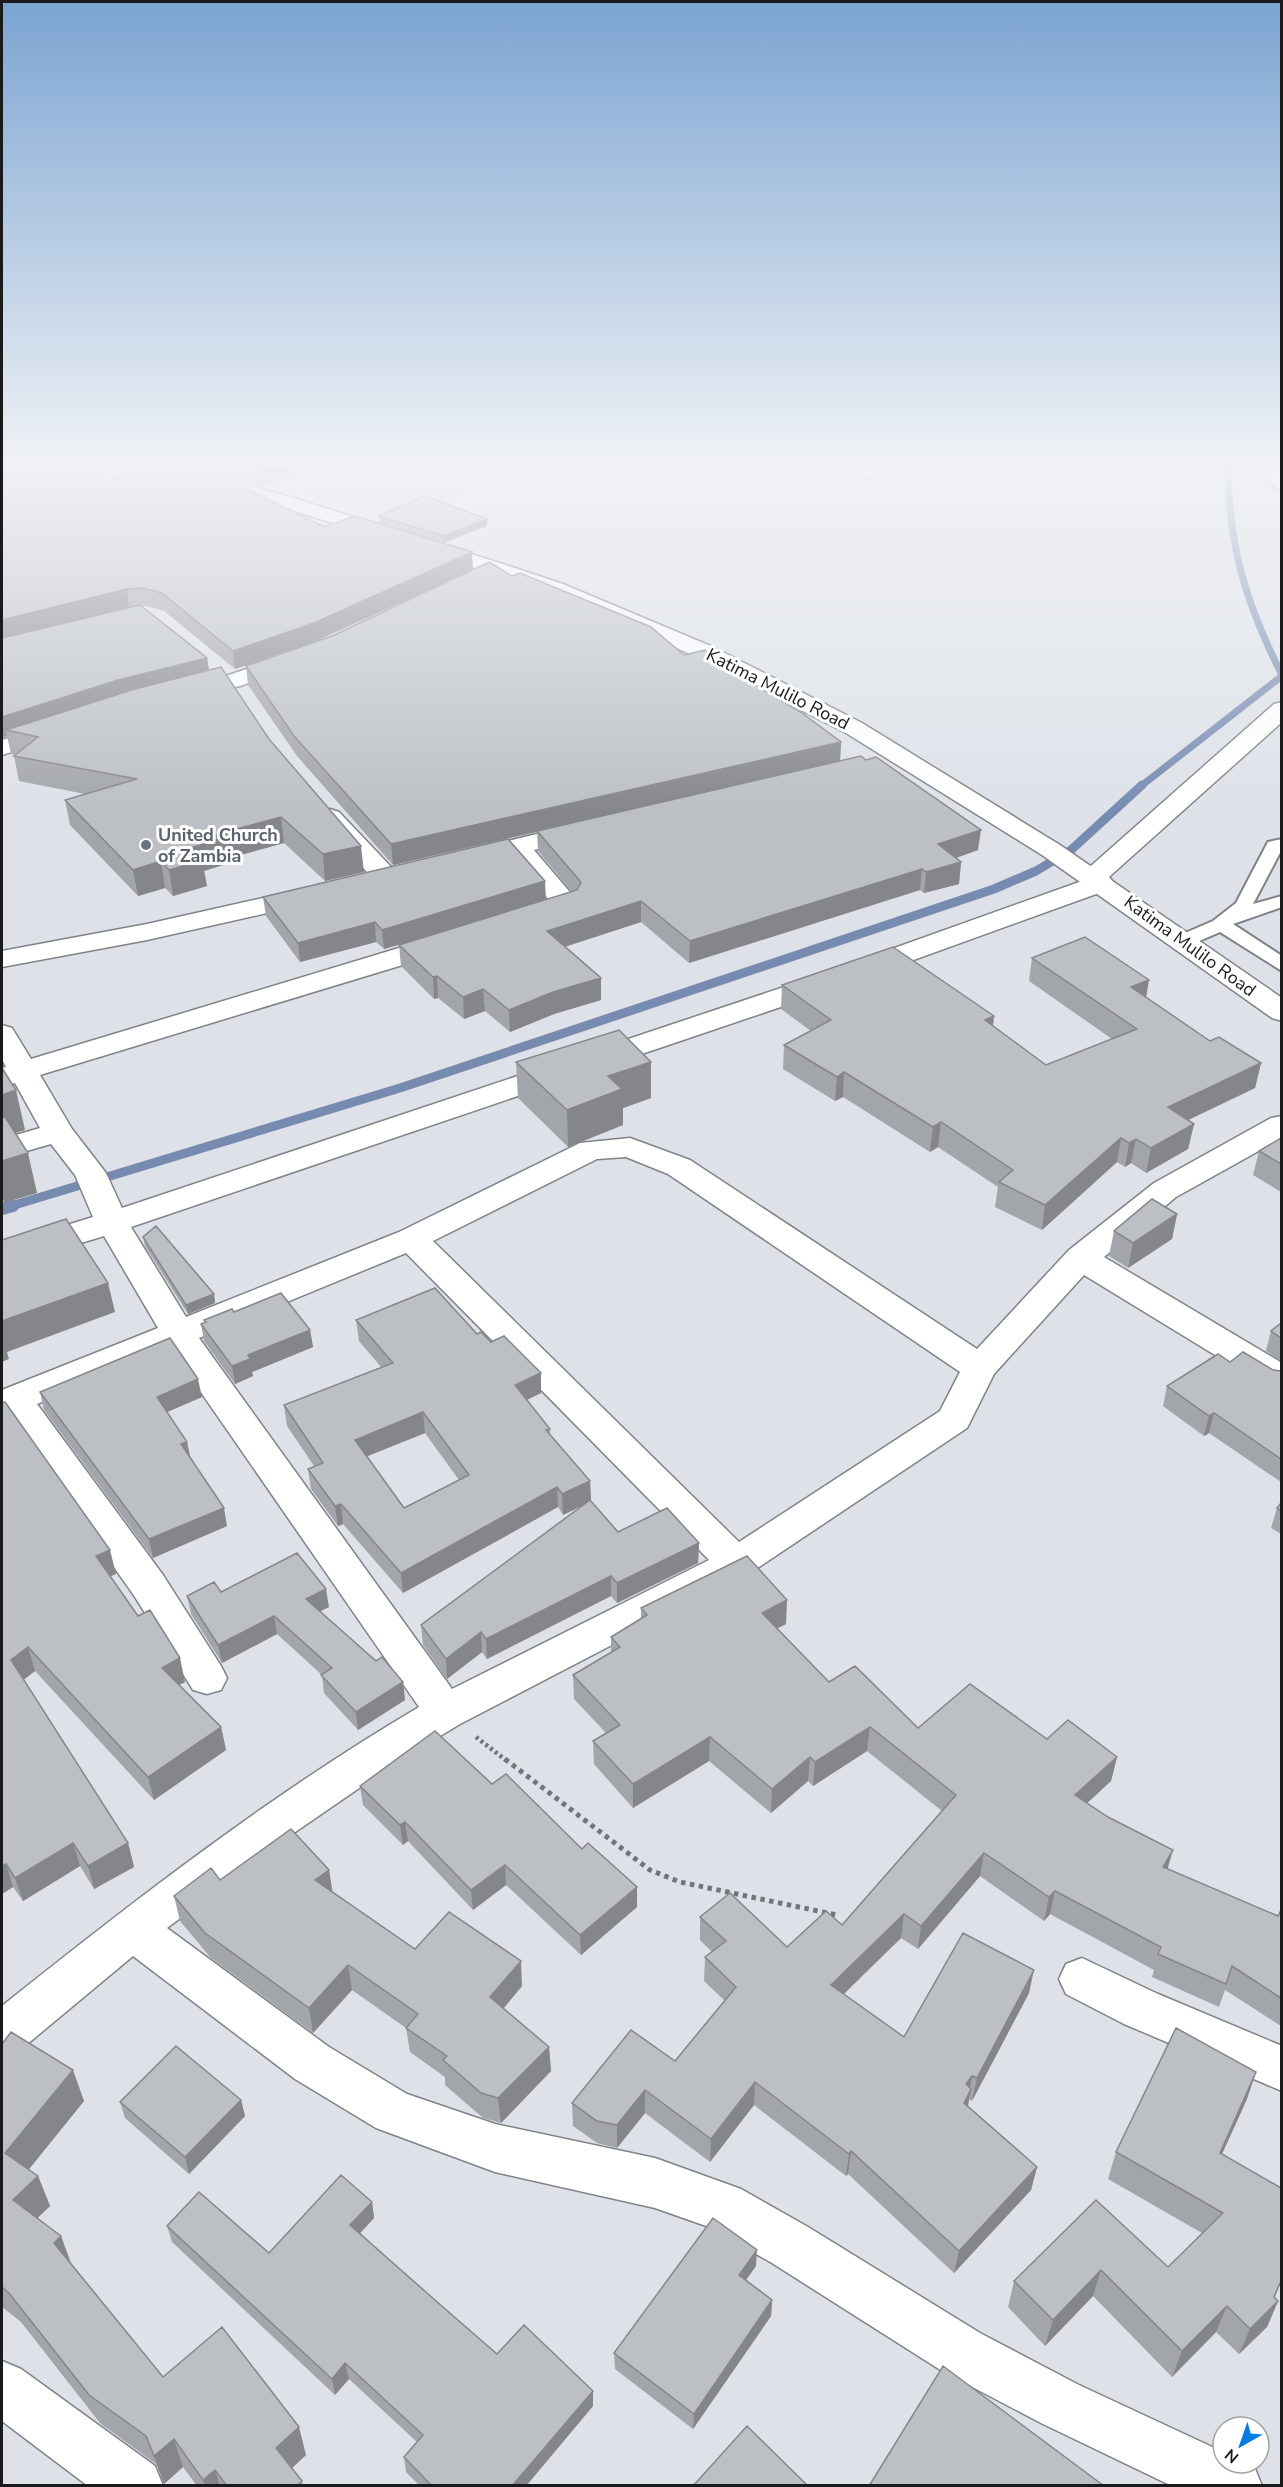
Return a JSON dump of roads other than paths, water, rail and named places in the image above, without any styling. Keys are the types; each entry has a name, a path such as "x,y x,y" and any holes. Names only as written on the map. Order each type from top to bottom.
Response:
{"street":[{"path":"464,583 468,581"},
{"name":"Katima Mulilo Road","path":"531,581 613,612 705,652 854,728 1090,875 1281,1012"},
{"path":"165,697 230,682 314,652"},
{"path":"2,1256 108,1213 815,986 1090,875 1281,710"},
{"path":"2,748 76,724"},
{"path":"870,765 902,757"},
{"path":"316,801 386,877"},
{"path":"452,861 603,826"},
{"path":"508,924 567,904 516,846"},
{"path":"2,959 147,932 328,891"},
{"path":"13,1074 465,937"},
{"path":"2,1034 13,1074 90,1173 108,1213 178,1332 445,1712"},
{"path":"6,2021 273,1824 382,1750 445,1712 736,1563 954,1419 980,1368 1081,1258 1165,1190 1281,1125"},
{"path":"2,1149 58,1132"},
{"path":"207,1678 148,1587 8,1401 411,1239 591,1150 630,1147 679,1167 980,1368"},
{"path":"411,1239 736,1563"},
{"path":"1081,1258 1281,1379"},
{"path":"132,1928 312,2063 393,2112 495,2148 655,2183 723,2207 790,2244 961,2352 1060,2404 1234,2486"},
{"path":"1082,1979 1141,2009 1281,2069"},
{"path":"2,2388 135,2486"}],"lane":[{"path":"1229,920 1253,892 1274,846 1281,844"},
{"path":"1253,892 1279,905"},
{"path":"1183,941 1229,920 1279,905"},
{"path":"1229,920 1281,965"}],"waterway":[{"path":"1244,581 1258,623 1282,675"},
{"path":"1141,786 1282,676"},
{"path":"8,1207 400,1088 994,889 1036,871 1071,850 1142,785"},
{"path":"2,1209 13,1206"}],"place":[{"name":"United Church of Zambia","path":"146,845"}]}
